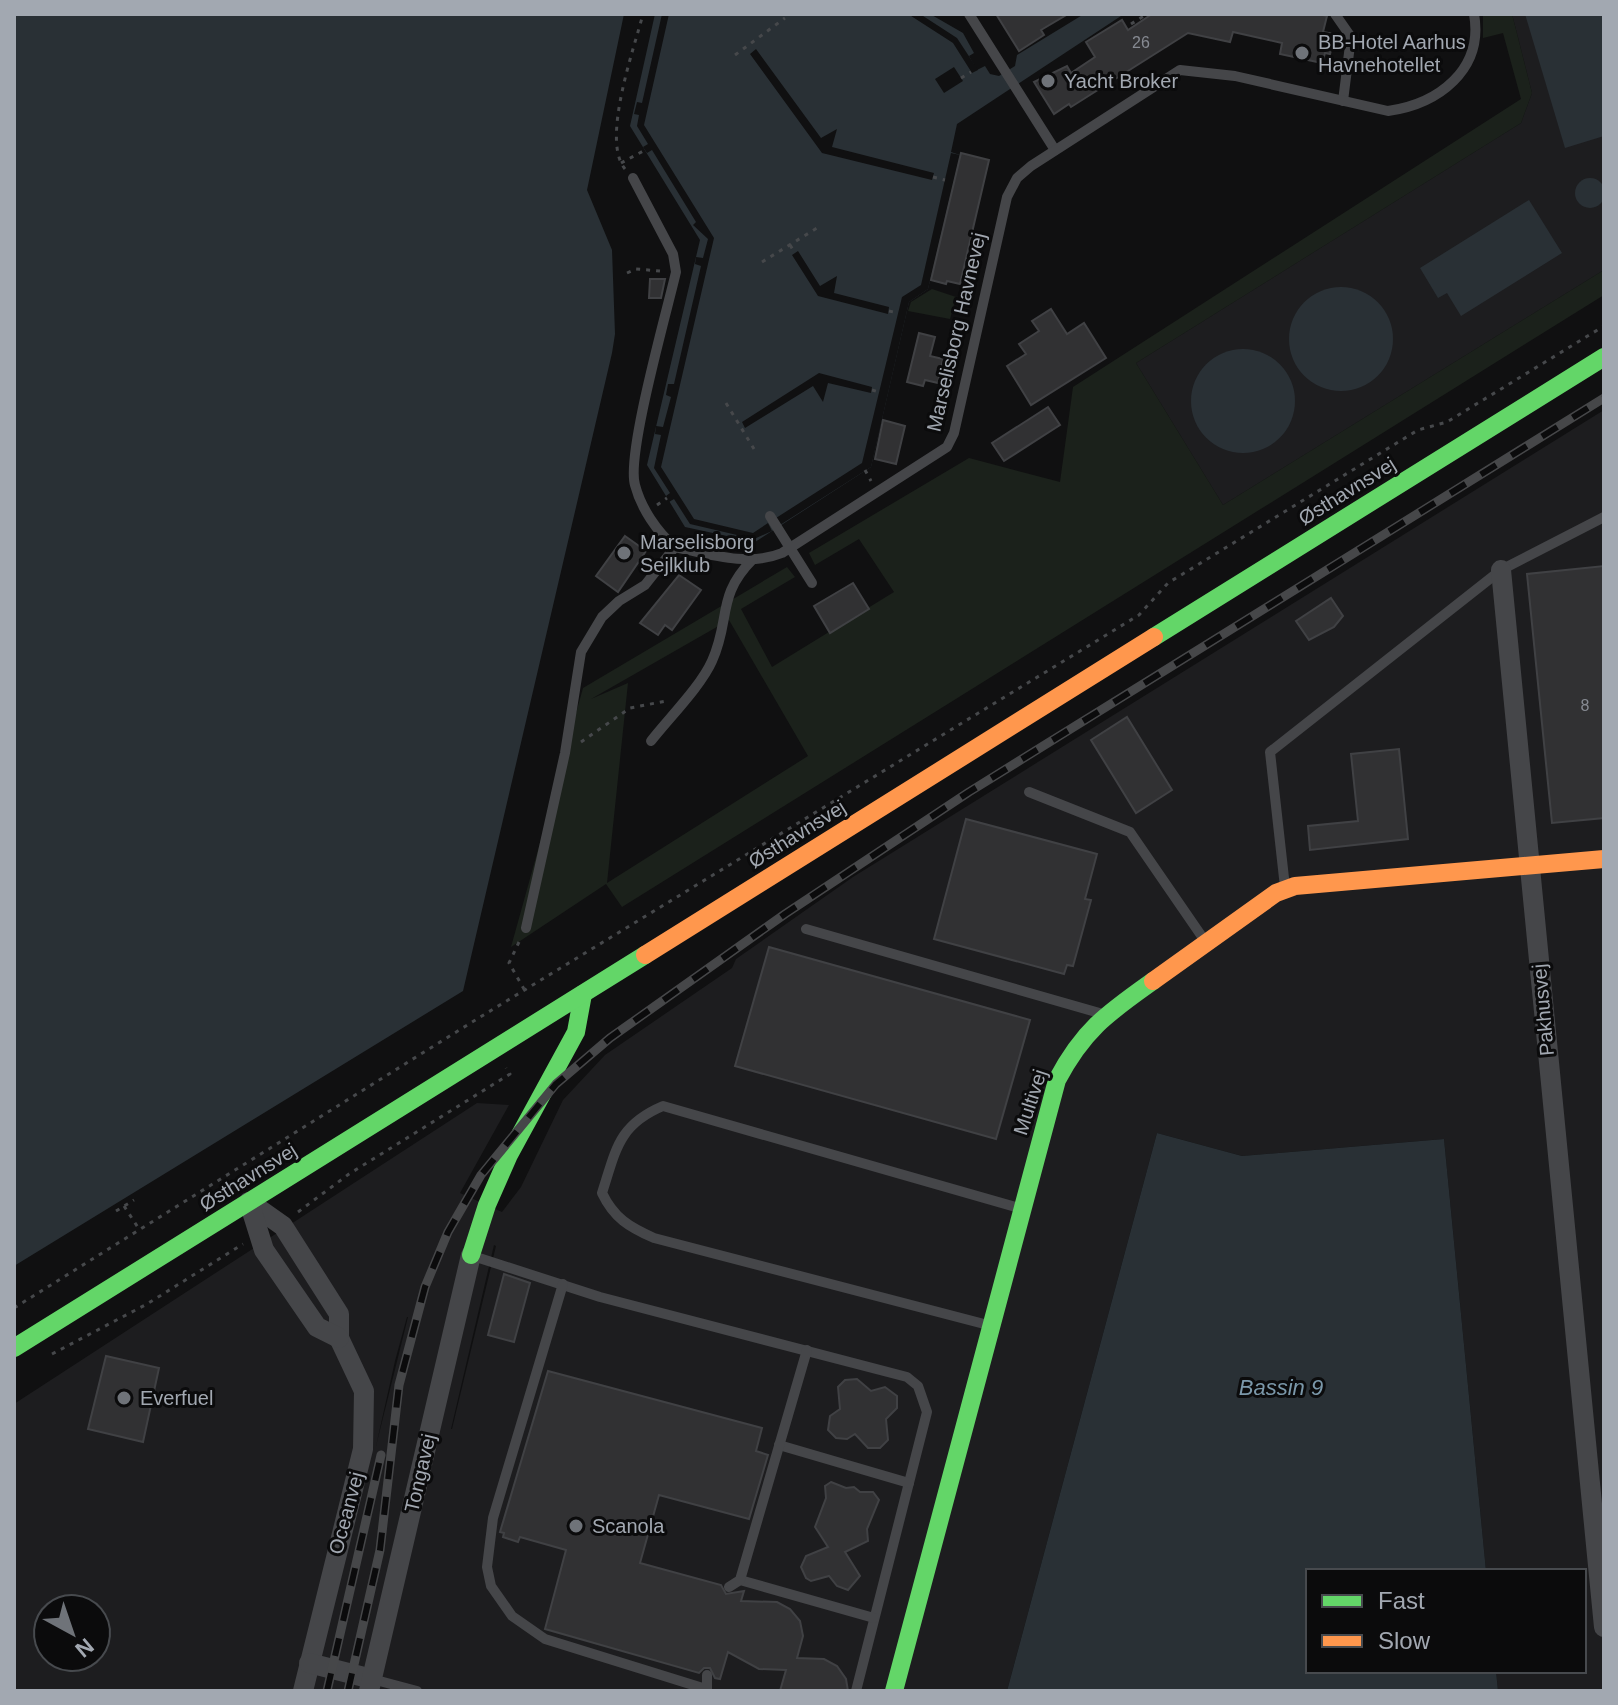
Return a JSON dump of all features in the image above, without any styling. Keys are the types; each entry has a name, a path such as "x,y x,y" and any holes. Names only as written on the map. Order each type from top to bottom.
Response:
{"street":[{"name":"Østhavnsvej","path":"14,1348 1604,357"},
{"name":"Pakhusvej","path":"1501,570 1530,867 1595,1449 1604,1627"},
{"name":"Multivej","path":"894,1691 1057,1080 1076,1044 1105,1015 1285,890 1604,859"},
{"path":"471,1255 487,1205 509,1155 576,1032 583,994"},
{"name":"Oceanvej","path":"249,1202 258,1235 317,1327 339,1338"},
{"name":"Oceanvej","path":"249,1202 283,1226 339,1314 339,1338 364,1391 366,1417 363,1449 303,1691"},
{"name":"Tongavej","path":"370,1685 471,1255"},
{"path":"309,1663 370,1685"}],"lane":[{"path":"1335,14 1351,37 1343,101"},
{"name":"Marselisborg Havnevej","path":"675,547 753,559 773,557 947,447 954,433 1007,197 1023,172 1055,150 1180,70 1235,76 1388,111 1410,108 1439,95 1463,71 1472,52 1477,28 1474,14"},
{"path":"972,15 1055,150"},
{"path":"526,928 565,753 581,652 602,617 645,585 675,547 646,511 634,483 641,425 676,272 673,254 633,178"},
{"path":"770,516 812,583"},
{"path":"1285,890 1270,752 1501,570 1604,516"},
{"path":"651,741 711,664 723,630 725,599 736,576 753,559"},
{"path":"1029,792 1130,832 1206,943"},
{"path":"806,929 1105,1015"},
{"path":"989,1326 654,1238 629,1227 610,1211 602,1193 621,1134 641,1115 663,1106 1021,1208"},
{"path":"471,1255 563,1284 907,1377 918,1386 927,1412 856,1691"},
{"path":"563,1284 493,1518 487,1567 491,1586 512,1616 545,1639 706,1690 707,1675"},
{"path":"729,1587 740,1580 807,1350"},
{"path":"779,1445 909,1483"},
{"path":"740,1580 874,1618"},
{"path":"370,1685 417,1691"}],"path":[{"path":"633,178 621,163 615,127 643,14"},
{"path":"1131,24 1147,14"},
{"path":"735,55 785,18"},
{"path":"748,46 752,52"},
{"path":"961,78 971,72"},
{"path":"621,163 645,150"},
{"path":"933,177 945,180"},
{"path":"762,262 817,228"},
{"path":"790,245 795,253"},
{"path":"627,273 636,269 676,272"},
{"path":"889,311 898,313"},
{"path":"14,1308 524,990 1139,615 1168,583 1418,430 1447,422 1604,326"},
{"path":"872,390 879,392"},
{"path":"726,403 754,449"},
{"path":"865,470 871,481"},
{"path":"660,503 667,498"},
{"path":"565,753 630,708 686,697"},
{"path":"524,990 509,963 526,928"},
{"path":"116,1211 134,1200"},
{"path":"124,1206 139,1229"},
{"path":"45,1357 147,1304 258,1235"}],"shaded area":[{"path":"1483,14 1512,14 1532,93 1521,123 1136,363 1223,505 1604,270 1604,295 622,907 606,884 511,947 583,688 787,567 795,577 741,609 772,667 894,592 859,539 815,565 809,553 969,458 1060,482 1073,387 1521,99 1503,33 1483,38","holes":["729,620 808,756 607,883 628,683 591,699"]},
{"path":"1512,14 1604,14 1604,270 1223,505 1136,363 1521,123 1532,93"},
{"path":"932,289 956,297 950,319 908,311 911,302"},
{"path":"1604,410 1604,1691 1498,1691 1496,1673 1586,1673 1586,1569 1486,1569 1444,1139 1242,1156 1157,1133 1007,1691 14,1691 14,1404 477,1103 509,1105 460,1193 502,1212 521,1187 563,1100 605,1055 732,968 736,959 853,877","holes":["494,1245 496,1246 451,1429","408,1317 376,1446 395,1361"]}],"water":[{"path":"14,14 624,14 587,190 612,250 615,334 612,353 463,991 14,1266"},
{"path":"655,14 930,14 963,33 974,53 969,56 977,70 985,66 990,74 999,76 1015,66 1017,55 1084,14 1124,14 957,124 951,152 960,155 928,289 909,302 871,467 755,542 685,527 647,465 700,240 630,126"},
{"path":"1525,14 1604,14 1604,136 1565,148"},
{"path":"1590,178 1601,182 1605,193 1601,204 1590,208 1579,204 1575,193 1579,182"},
{"path":"1529,200 1562,253 1461,316 1447,293 1438,298 1420,268"},
{"path":"1341,287 1361,291 1378,302 1389,319 1393,339 1389,359 1378,376 1361,387 1341,391 1321,387 1304,376 1293,359 1289,339 1293,319 1304,302 1321,291"},
{"path":"1243,349 1263,353 1280,364 1291,381 1295,401 1291,421 1280,438 1263,449 1243,453 1223,449 1206,438 1195,421 1191,401 1195,381 1206,364 1223,353"},
{"name":"Bassin 9","path":"1157,1133 1242,1156 1444,1139 1486,1569 1306,1569 1306,1673 1496,1673 1498,1691 1007,1691"}],"pier":[{"path":"662,14 669,14 644,125 714,238 661,467 694,519 753,533 768,523 772,531 754,539 690,524 674,499 669,502 666,496 670,493 654,468 661,435 655,434 656,426 663,427 671,397 666,395 668,384 674,384 701,266 695,264 696,257 703,258 708,239 693,225 696,222 652,150 647,153 643,147 648,144 637,126 639,115 634,114 637,102 642,103"},
{"path":"908,14 920,14 957,38 978,70 972,73 953,43"},
{"path":"756,49 821,138 837,129 832,147 934,173 932,180 822,153 750,54"},
{"path":"954,67 963,81 944,93 935,79"},
{"path":"951,153 960,155 928,289 909,302 871,467 780,525 776,518 862,463 902,297 921,285"},
{"path":"798,251 820,286 837,276 834,293 889,307 888,314 818,296 792,255"},
{"path":"819,373 872,387 871,393 828,383 823,402 813,386 745,428 742,422"}],"building":[{"path":"996,14 1068,14 1041,30 1044,35 1019,51"},
{"path":"1152,14 1319,14 1327,16 1323,32 1335,34 1330,54 1325,53 1322,63 1280,54 1282,43 1233,32 1230,42 1188,33 1071,107 1069,104 1054,114 1034,82 1067,66 1071,73 1095,57 1086,42 1122,20 1128,30"},
{"path":"961,153 989,160 960,284 947,281 946,284 931,280"},
{"path":"650,279 665,279 661,298 649,298"},
{"path":"1051,309 1067,334 1084,323 1106,358 1031,405 1007,366 1026,354 1019,344 1039,331 1032,321"},
{"path":"919,333 935,337 930,356 943,359 938,383 925,380 923,386 907,382"},
{"path":"1048,407 1060,425 1004,461 992,443"},
{"path":"883,420 905,426 896,464 875,459"},
{"path":"625,536 646,551 618,592 596,576"},
{"path":"1604,566 1604,818 1552,823 1527,574"},
{"path":"679,575 701,590 672,630 665,625 658,635 640,623"},
{"path":"853,583 869,609 830,633 814,606"},
{"path":"1331,598 1343,616 1334,627 1309,640 1296,621"},
{"path":"1127,717 1172,790 1136,813 1091,740"},
{"path":"1399,749 1408,839 1310,850 1308,826 1358,821 1351,754"},
{"path":"966,819 1097,854 1085,899 1091,900 1073,966 1067,965 1064,974 934,939"},
{"path":"769,947 1030,1020 996,1139 735,1066"},
{"path":"504,1274 530,1283 514,1342 488,1335"},
{"name":"Everfuel","path":"106,1356 159,1368 143,1442 88,1429"},
{"name":"Scanola","path":"548,1371 762,1428 756,1451 768,1455 749,1519 659,1495 640,1563 721,1585 726,1594 744,1591 741,1601 777,1602 790,1609 800,1621 803,1636 797,1658 824,1659 837,1666 846,1679 848,1691 780,1691 786,1670 759,1669 728,1652 720,1679 715,1678 710,1668 704,1668 699,1673 545,1629 566,1550 520,1537 518,1542 503,1537 504,1533 500,1532"},
{"path":"857,1379 871,1391 885,1387 897,1396 897,1408 886,1419 888,1440 880,1448 868,1448 855,1434 847,1439 836,1438 828,1430 830,1416 840,1409 838,1387 845,1380"},
{"path":"831,1482 846,1488 854,1487 860,1492 873,1492 879,1500 867,1529 868,1541 845,1552 860,1576 848,1590 837,1586 829,1576 811,1581 801,1567 806,1556 828,1547 815,1527 826,1498 825,1486"}],"railway":[{"path":"348,1691 380,1550 399,1385 425,1287 448,1232 481,1175 556,1084 610,1038 785,914 969,792 1604,398"},
{"path":"327,1691 381,1455"}],"traffic: fast":[{"path":"1154,637 1604,357"},
{"path":"14,1348 645,955"},
{"path":"894,1691 1057,1080 1077,1048 1098,1023 1153,981"},
{"path":"471,1255 487,1205 509,1155 576,1032 583,994"}],"traffic: slow":[{"path":"645,955 1154,637"},
{"path":"1153,981 1276,893 1295,886 1604,859"}],"place":[{"name":"BB-Hotel Aarhus Havnehotellet","path":"1302,53"},
{"name":"Yacht Broker","path":"1048,81"},
{"name":"Marselisborg Sejlklub","path":"624,553"},
{"name":"Everfuel","path":"124,1398"},
{"name":"Scanola","path":"576,1526"}]}
